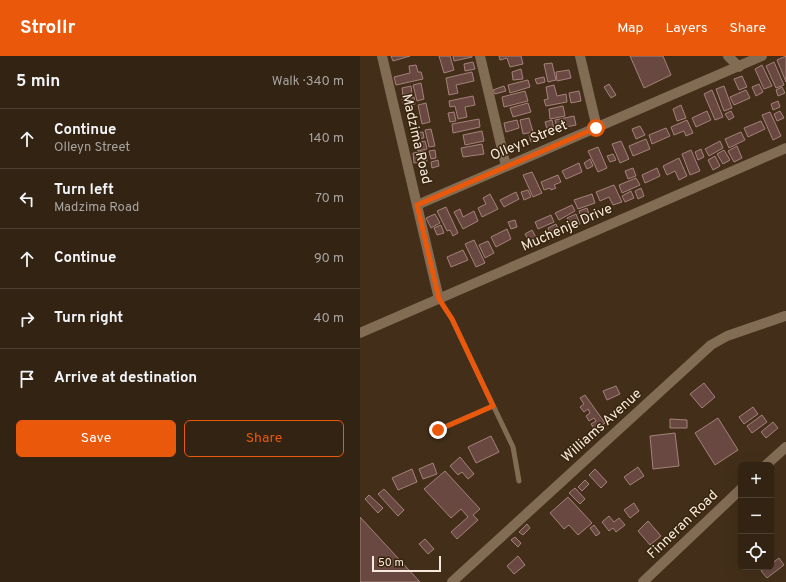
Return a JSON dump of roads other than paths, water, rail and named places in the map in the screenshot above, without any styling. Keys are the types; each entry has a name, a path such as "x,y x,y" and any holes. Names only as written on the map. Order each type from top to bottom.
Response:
{"street":[{"name":"Madzima Road","path":"382,56 439,299"},
{"path":"480,56 506,166"},
{"path":"580,56 596,128"},
{"path":"728,56 739,66"},
{"name":"Olleyn Street","path":"417,205 762,56"},
{"name":"Muchenje Drive","path":"360,333 786,148"},
{"name":"Williams Avenue","path":"452,582 711,345 727,336 785,316"},
{"path":"769,462 786,447"},
{"name":"Finneran Road","path":"644,582 738,492"}],"lane":[{"path":"439,299 452,319 513,447 519,481"},
{"path":"438,430 493,406"}]}
